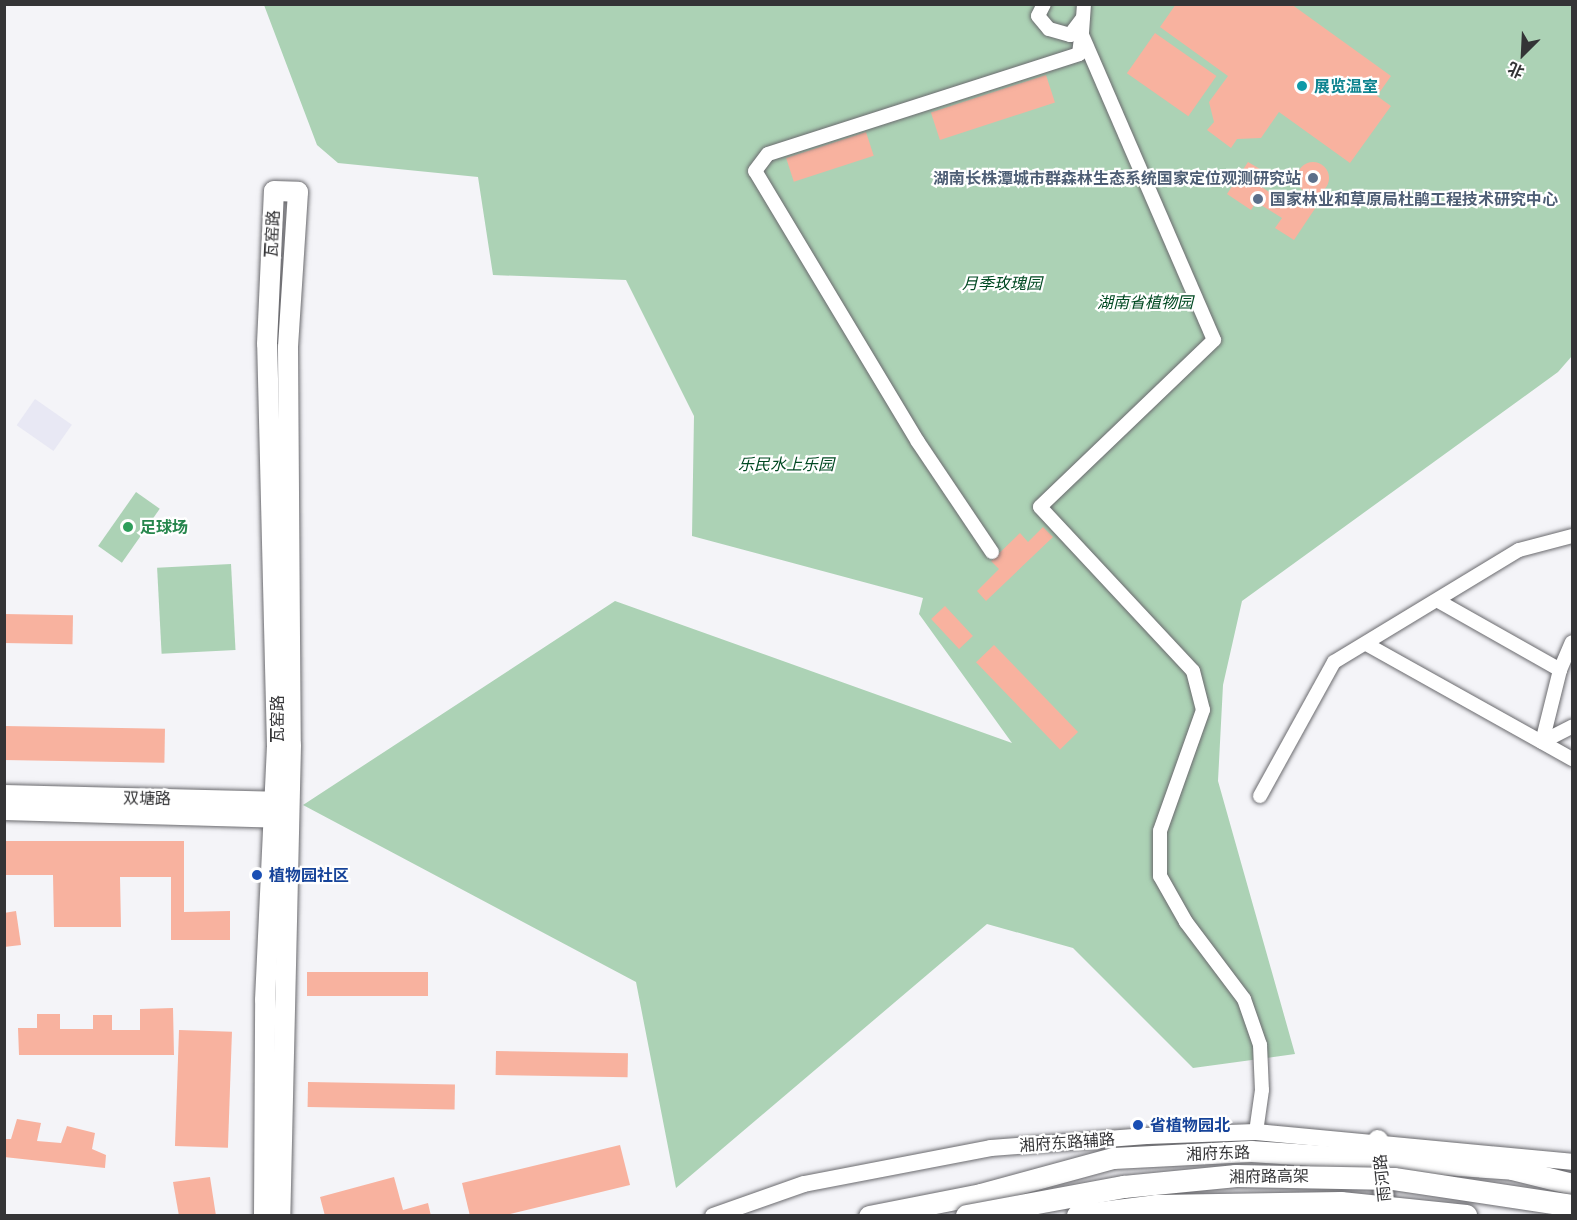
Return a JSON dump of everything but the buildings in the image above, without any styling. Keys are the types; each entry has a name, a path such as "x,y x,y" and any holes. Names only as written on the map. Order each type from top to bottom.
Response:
{"highway":[{"name":"湘府路高架","path":"967,1215 1124,1187 1236,1176 1394,1179 1572,1206"},
{"name":"湘府路高架","path":"1078,1215 1157,1206 1341,1203 1466,1215"}],"main road":[{"name":"瓦窑路","path":"264,1215 265,1000 281,810 274,507 267,344 274,191 298,192 287,419 281,810 280,1215"},
{"name":"双塘路","path":"4,795 281,810"},
{"name":"双塘路","path":"4,810 281,810"},
{"name":"湘府东路","path":"869,1215 981,1194 1113,1158 1251,1151 1386,1151 1512,1169 1572,1184"},
{"name":"雨河路","path":"1386,1151 1386,1215"},
{"name":"雨河路","path":"1386,1151 1398,1215"}],"street":[{"path":"1044,4 1038,16 1050,29 1070,35 1084,10"},
{"path":"992,552 918,442 754,171 768,154 1079,54 1084,10"},
{"path":"1082,35 1214,340 1040,507 1193,671 1203,710 1192,754 1160,831 1160,876 1186,922 1244,999 1260,1045 1263,1090 1256,1132"},
{"path":"1260,796 1334,662 1368,645 1440,602 1519,549 1572,536"},
{"path":"1440,602 1560,670"},
{"path":"1542,742 1560,670 1572,642"},
{"path":"1368,645 1572,759"},
{"path":"1542,742 1572,727"},
{"name":"湘府东路辅路","path":"713,1215 804,1184 991,1148 1256,1132 1386,1151 1572,1162"}],"shaded area":[{"path":"35,399 72,425 54,451 17,425"}],"green space":[{"name":"湖南省植物园","path":"264,5 1572,5 1572,356 1558,372 1242,601 1223,685 1218,781 1295,1054 1193,1068 1073,948 987,924 676,1188 636,982 303,805 615,601 1012,743 919,614 923,598 692,536 694,416 626,280 493,275 478,177 338,163 317,145"},
{"name":"足球场","path":"136,492 160,509 122,563 98,546"},
{"path":"231,564 236,650 162,654 157,568"}],"place":[{"name":"展览温室","path":"1302,86"},
{"name":"湖南长株潭城市群森林生态系统国家定位观测研究站","path":"1313,178"},
{"name":"国家林业和草原局杜鹃工程技术研究中心","path":"1258,199"},
{"name":"足球场","path":"128,527"},
{"name":"植物园社区","path":"257,875"},
{"name":"省植物园北","path":"1138,1125"}],"park label":[{"name":"月季玫瑰园","path":"1002,283"},
{"name":"乐民水上乐园","path":"786,464"}]}
